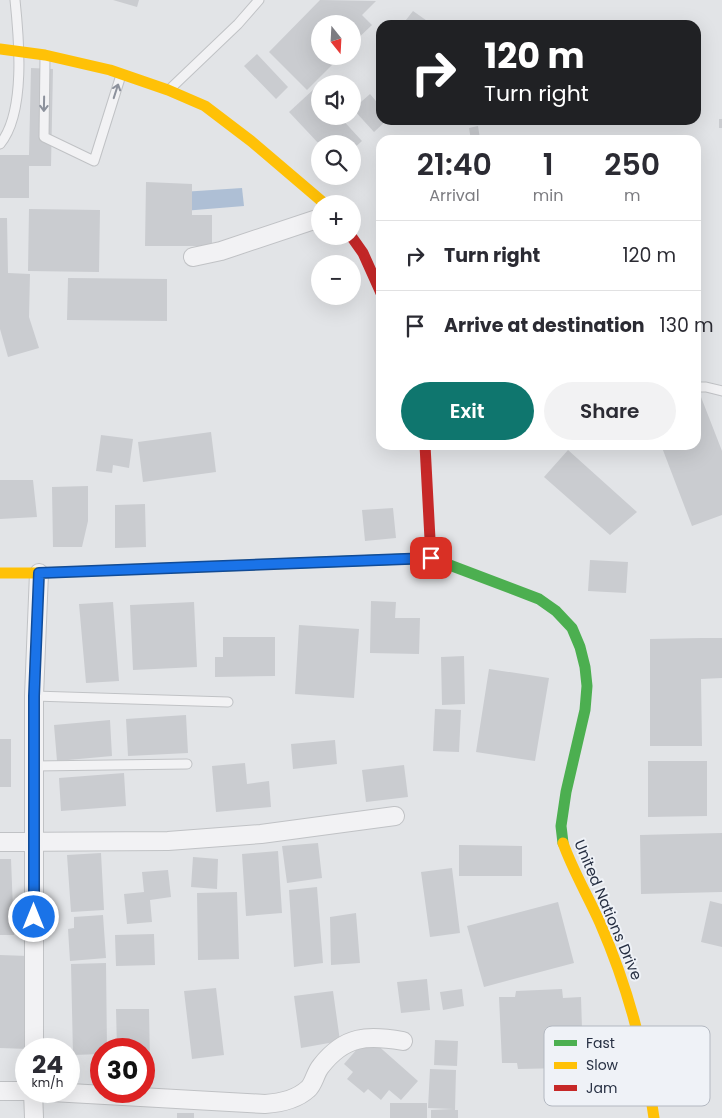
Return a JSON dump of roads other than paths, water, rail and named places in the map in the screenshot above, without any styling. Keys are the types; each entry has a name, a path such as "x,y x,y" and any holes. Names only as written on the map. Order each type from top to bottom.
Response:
{"main road":[{"path":"0,49 45,55 121,74 168,90 205,106 251,140 315,195"},
{"path":"357,245 376,282"},
{"path":"0,573 431,558 425,450"},
{"name":"United Nations Drive","path":"431,558 539,599 556,611 572,628 580,647 587,686 586,702 566,792 561,826 562,842 600,923 627,992 636,1026"}],"street":[{"path":"193,257 221,251 311,221"},
{"path":"34,1038 34,696 39,573"},
{"path":"0,842 177,840 261,834 395,816"},
{"path":"80,1094 265,1104 278,1103 310,1088 320,1067 335,1051 353,1040 378,1037 403,1041"},
{"path":"0,1091 15,1091"},
{"path":"34,1103 34,1118"}],"lane":[{"path":"0,144 15,113 20,52 15,0"},
{"path":"168,90 238,24 258,0"},
{"path":"45,55 44,137 94,161 121,74"},
{"path":"701,387 722,391"},
{"path":"34,696 228,702"},
{"path":"34,766 187,764"}],"water":[{"path":"242,188 244,206 183,211 182,192"}]}
